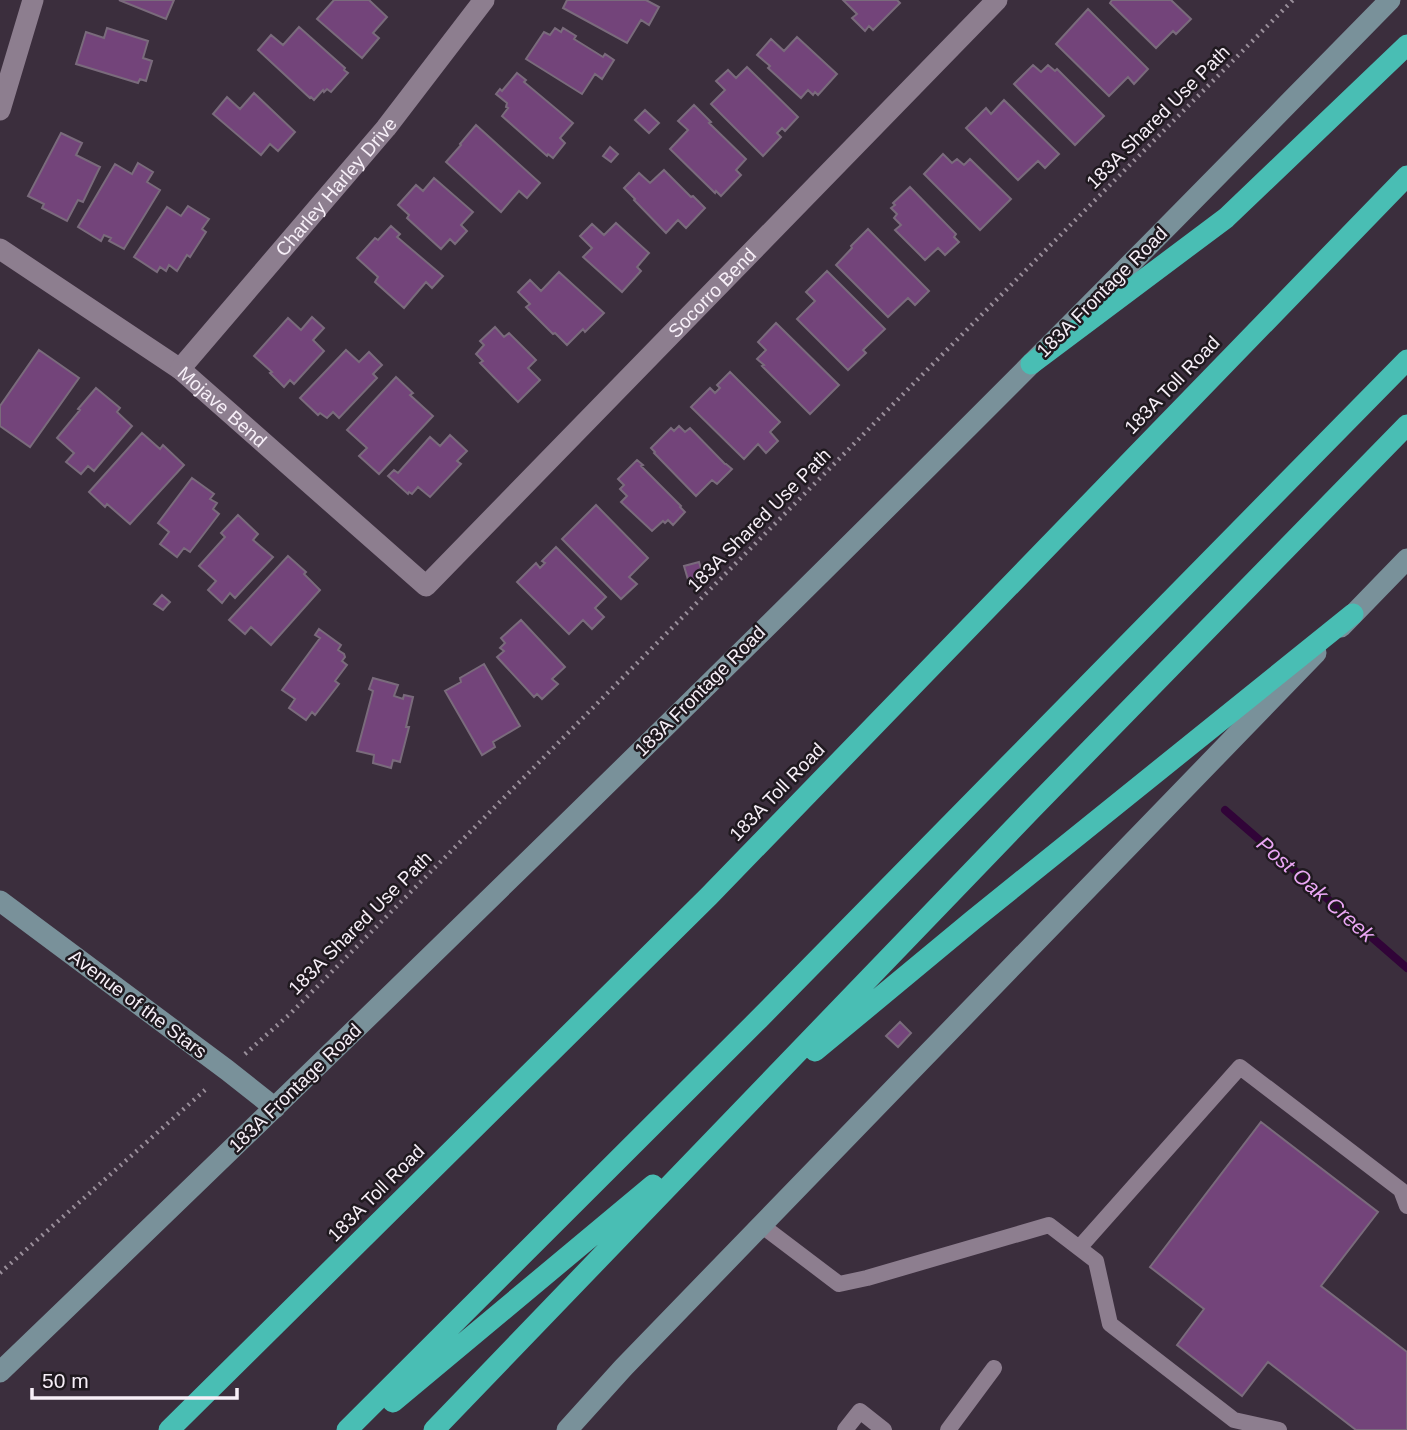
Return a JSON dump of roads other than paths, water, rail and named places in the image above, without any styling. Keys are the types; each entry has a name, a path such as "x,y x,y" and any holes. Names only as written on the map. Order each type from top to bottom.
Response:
{"highway":[{"path":"1031,364 1226,218 1407,45"},
{"name":"183A Toll Road","path":"170,1430 709,896 1407,176"},
{"path":"347,1430 778,999 1407,360"},
{"path":"434,1430 1032,809 1407,425"},
{"path":"359,1430 973,920 1353,614"}],"main road":[{"name":"183A Frontage Road","path":"0,1372 275,1108 1031,364 1391,0"},
{"path":"567,1430 623,1368 1407,559"},
{"name":"Avenue of the Stars","path":"0,901 275,1108"}],"street":[{"path":"0,110 33,0"},
{"name":"Charley Harley Drive","path":"180,369 387,128 484,0"},
{"name":"Socorro Bend","path":"426,586 997,0"},
{"name":"Mojave Bend","path":"0,250 180,369 426,586"}],"lane":[{"path":"1079,1248 1240,1067 1401,1191 1407,1206"},
{"path":"761,1225 839,1284 1049,1225 1096,1261 1110,1324 1234,1420 1279,1430"},
{"path":"948,1430 995,1368"},
{"path":"845,1430 860,1411 884,1430"}],"waterway":[{"name":"Post Oak Creek","path":"1225,810 1407,968"}]}
